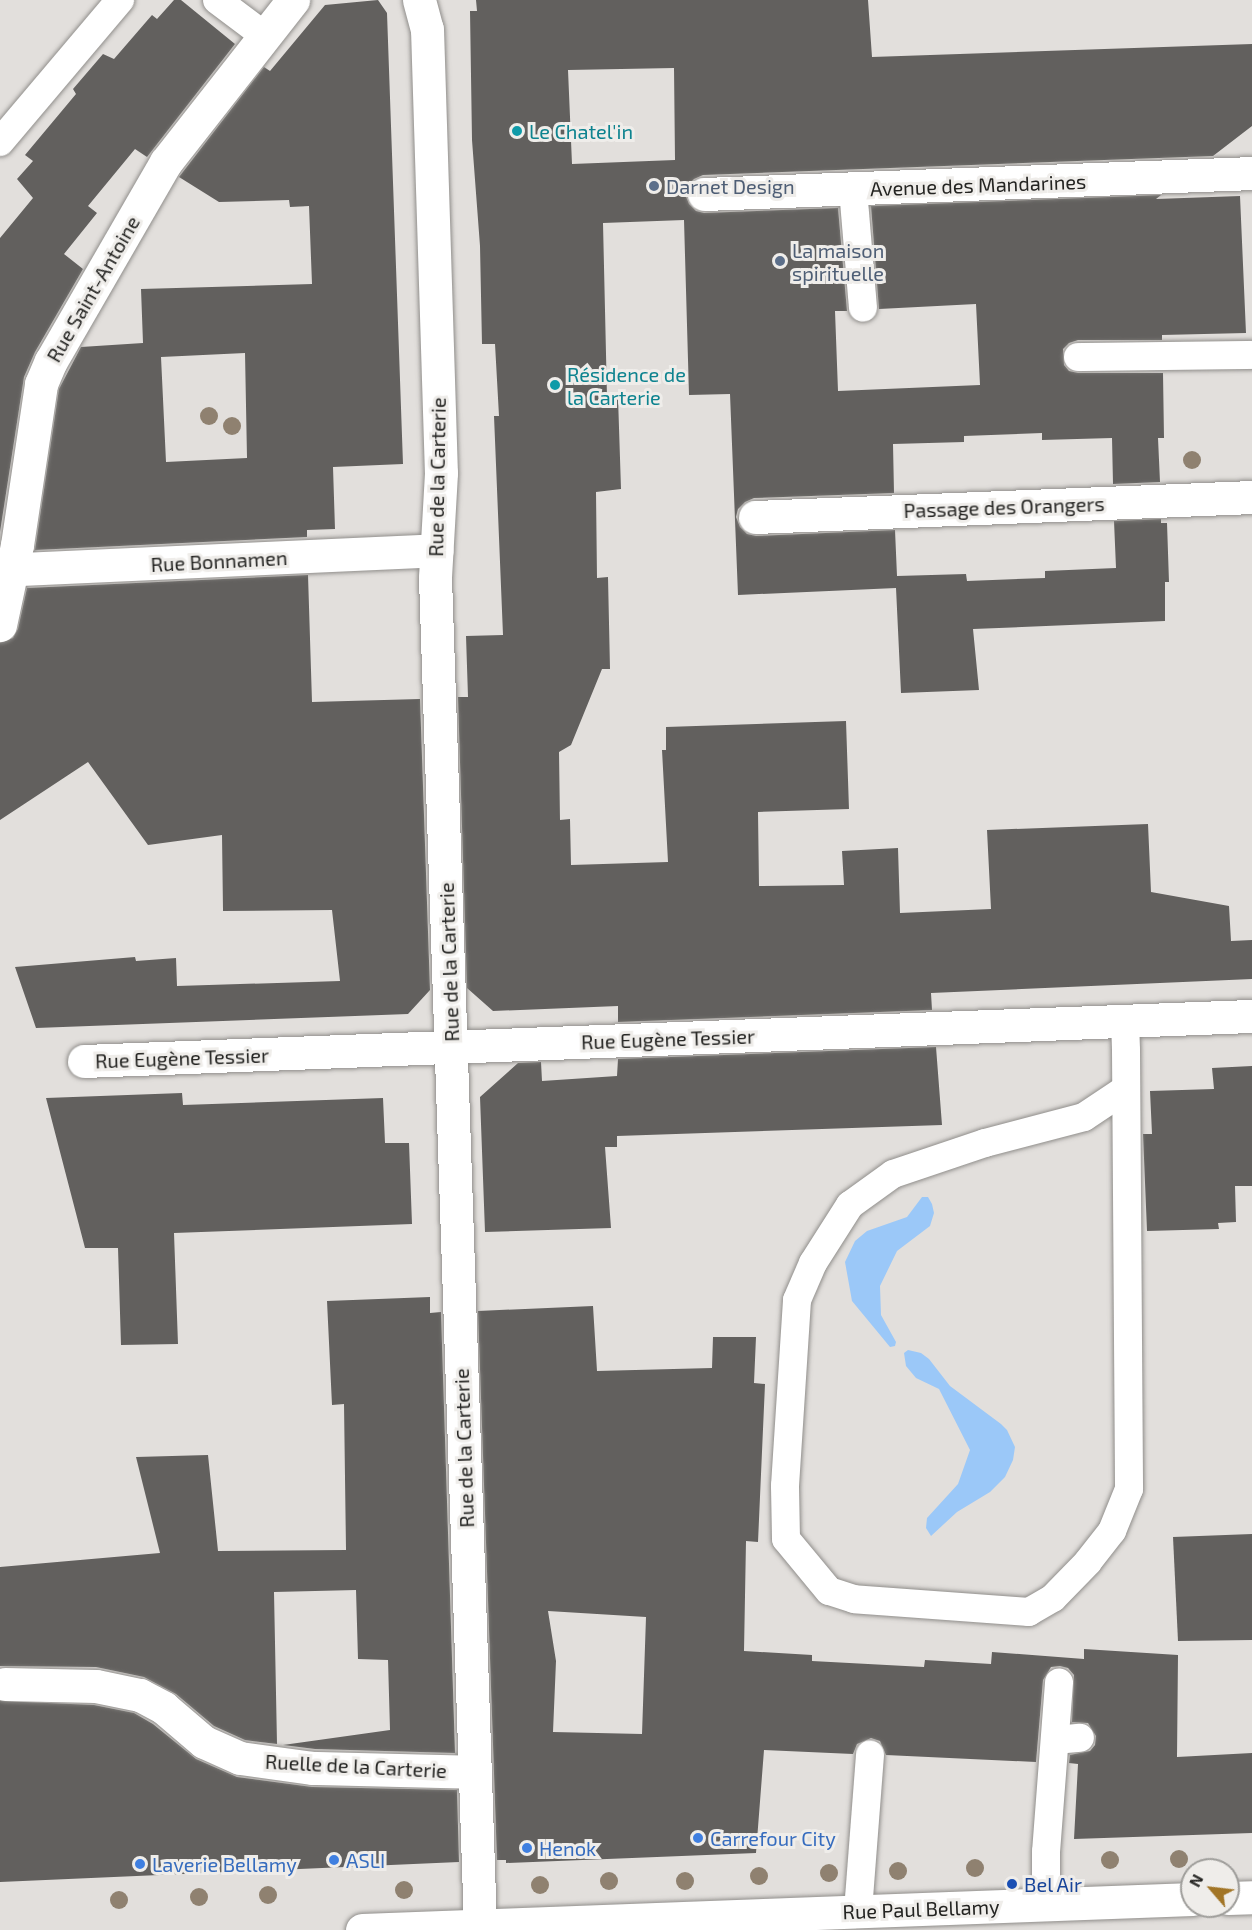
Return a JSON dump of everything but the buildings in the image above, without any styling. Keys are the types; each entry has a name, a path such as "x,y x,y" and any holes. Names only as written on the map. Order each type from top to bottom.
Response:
{"street":[{"name":"Rue Saint-Antoine","path":"0,625 6,570 41,384 51,361 166,162 293,0"},
{"name":"Rue de la Carterie","path":"419,0 428,40 441,473 436,590 480,1926"},
{"name":"Avenue des Mandarines","path":"704,194 1252,173"},
{"name":"Passage des Orangers","path":"755,517 1252,496"},
{"name":"Rue Bonnamen","path":"6,570 437,550"},
{"name":"Rue Eugène Tessier","path":"84,1061 1252,1016"},
{"name":"Ruelle de la Carterie","path":"5,1684 96,1686 140,1695 164,1708 204,1742 240,1758 313,1768 475,1772"},
{"name":"Rue Paul Bellamy","path":"362,1930 733,1923 858,1911 1180,1899"}],"lane":[{"path":"0,142 120,0"},
{"path":"218,0 265,36"},
{"path":"853,189 863,308"},
{"path":"1078,357 1252,355"},
{"path":"1125,1021 1126,1089 1129,1489 1112,1531 1089,1562 1053,1598 1029,1612 854,1599 829,1591 786,1539 785,1486 797,1300 813,1263 850,1205 893,1174 985,1143 1084,1117 1126,1089"},
{"path":"1046,1905 1046,1852 1067,1739 1059,1682"},
{"path":"858,1911 870,1754"}],"water":[{"path":"922,1197 928,1197 932,1204 934,1213 930,1226 897,1251 880,1286 881,1315 896,1342 895,1346 890,1347 852,1301 845,1262 855,1241 867,1231 907,1217"},
{"path":"908,1350 921,1353 929,1359 950,1386 1001,1424 1007,1430 1015,1447 1013,1460 1005,1477 990,1492 957,1512 931,1536 926,1528 927,1518 958,1484 970,1450 939,1389 916,1378 906,1366 904,1353"}],"place":[{"name":"Le Chatel'in","path":"517,131"},
{"name":"Darnet Design","path":"654,186"},
{"name":"La maison spirituelle","path":"780,261"},
{"name":"Résidence de la Carterie","path":"555,385"},
{"name":"Carrefour City","path":"698,1838"},
{"name":"Henok","path":"527,1848"},
{"name":"ASLI","path":"334,1860"},
{"name":"Laverie Bellamy","path":"140,1864"},
{"name":"Bel Air","path":"1012,1884"}]}
